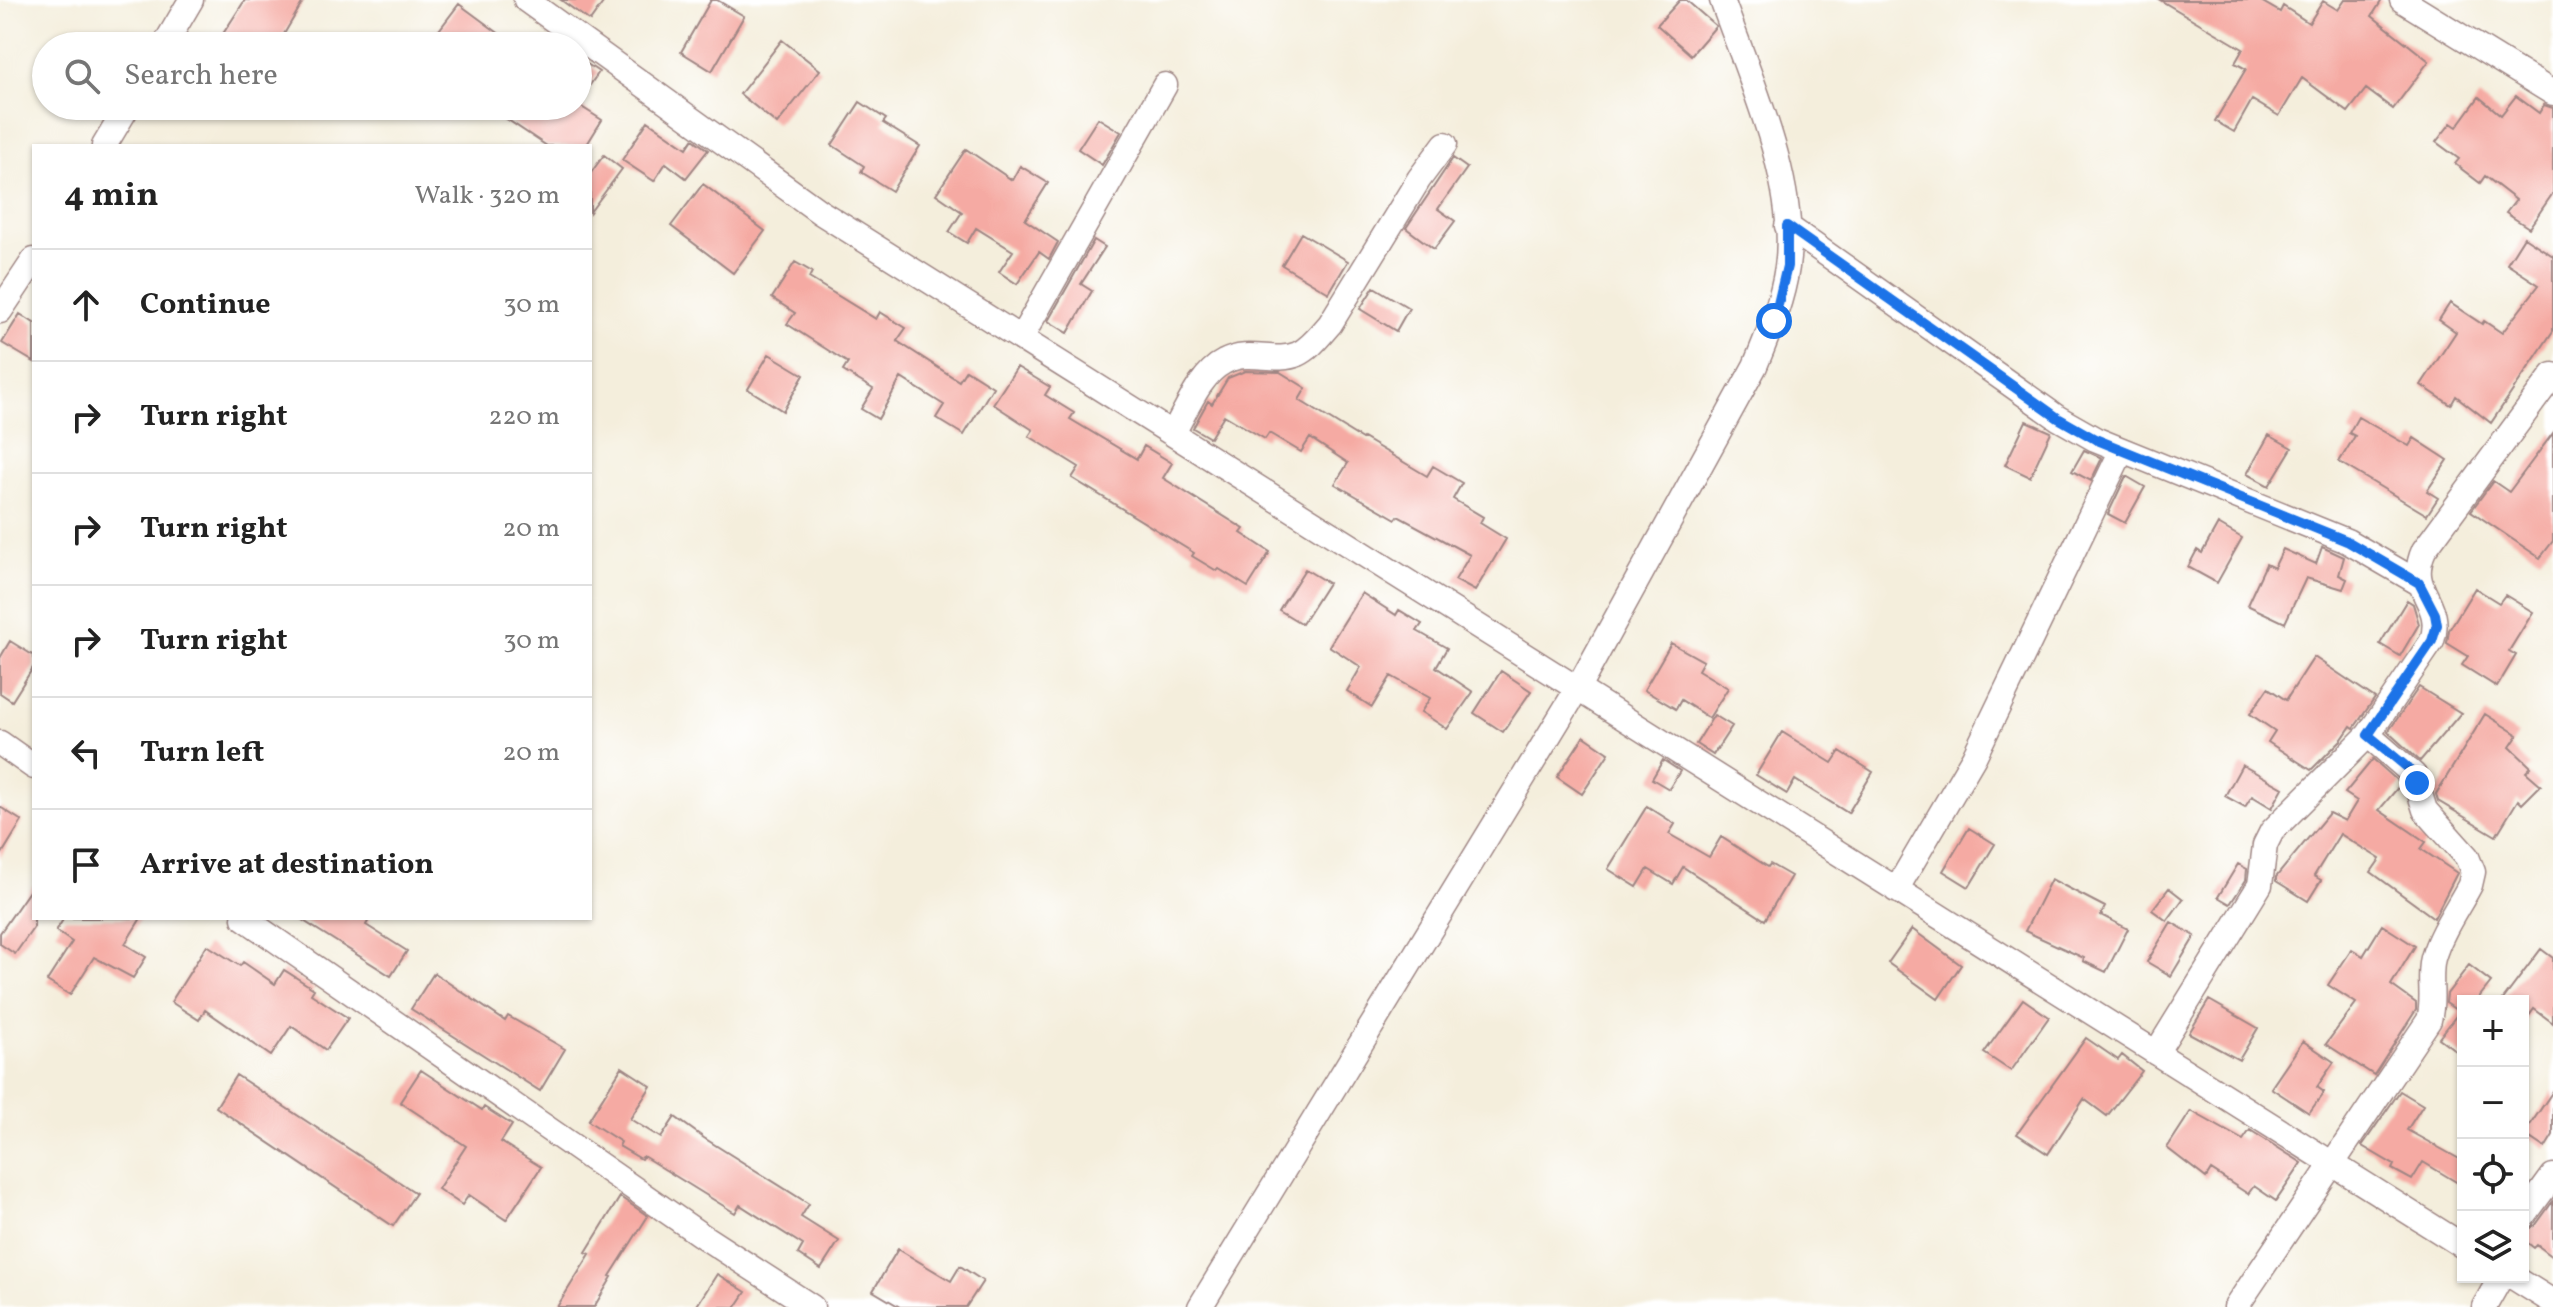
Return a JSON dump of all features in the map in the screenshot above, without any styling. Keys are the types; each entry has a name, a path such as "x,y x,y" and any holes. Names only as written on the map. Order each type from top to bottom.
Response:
{"street":[{"path":"172,32 191,0"},
{"path":"526,0 570,32"},
{"path":"1200,1307 1578,688 1755,366 1774,321 1787,266 1784,189 1765,120 1722,0"},
{"path":"2402,0 2553,93"},
{"path":"592,48 820,212 2457,1242"},
{"path":"1021,338 1165,85"},
{"path":"105,144 120,120"},
{"path":"1173,433 1207,377 1222,362 1242,355 1283,358 1313,344 1330,324 1419,179 1445,144"},
{"path":"1787,226 2028,399 2095,439 2347,541 2419,583"},
{"path":"0,311 32,263"},
{"path":"2156,1053 2260,885 2265,845 2272,831 2368,735 2432,641 2437,625 2435,614 2419,583 2417,566 2424,550 2553,375"},
{"path":"1896,890 1974,757 2122,450"},
{"path":"2236,1307 2429,1020 2433,1006 2433,957 2470,885 2473,872 2467,857 2425,810 2414,775 2368,735"},
{"path":"0,743 32,766"},
{"path":"247,920 688,1226 812,1307"},
{"path":"2527,1211 2553,1176"},
{"path":"2484,1307 2498,1283"},
{"path":"2523,1283 2553,1302"}],"building":[{"path":"245,0 304,0 285,32 224,32"},
{"path":"561,0 605,0 590,21"},
{"path":"711,0 717,0 744,16 712,71 681,52"},
{"path":"1680,0 1686,0 1716,26 1691,55 1657,25"},
{"path":"2160,0 2259,0 2280,12 2283,6 2309,23 2323,1 2338,10 2345,0 2382,0 2372,16 2429,61 2393,109 2366,89 2348,112 2302,78 2279,116 2252,100 2234,132 2215,121 2246,69 2235,63 2243,49"},
{"path":"459,4 497,32 438,32"},
{"path":"782,40 820,70 777,124 740,94"},
{"path":"592,67 599,72 592,82"},
{"path":"2516,96 2539,113 2544,105 2553,108 2553,193 2529,228 2506,213 2516,200 2485,176 2480,183 2455,164 2459,159 2436,142 2451,123 2457,127 2479,97 2501,115"},
{"path":"860,102 886,119 883,123 920,146 892,191 861,172 864,166 832,145"},
{"path":"592,114 602,120 587,144 544,144 508,120 592,120"},
{"path":"1098,118 1121,132 1102,165 1078,149"},
{"path":"648,121 687,148 693,139 708,150 686,178 666,163 654,181 622,160"},
{"path":"966,149 1012,180 1020,166 1048,183 1025,220 1058,242 1049,259 1039,252 1017,284 999,272 1013,251 976,228 967,243 949,232 962,212 936,194"},
{"path":"604,155 622,169 592,209 592,171"},
{"path":"1453,158 1467,168 1438,209 1455,221 1434,249 1406,228"},
{"path":"703,184 765,231 733,273 671,226"},
{"path":"1301,233 1348,261 1329,293 1282,265"},
{"path":"2524,237 2553,256 2553,331 2491,423 2456,396 2451,405 2421,385 2456,332 2439,320 2450,303 2502,333 2539,285 2507,264"},
{"path":"1094,240 1105,247 1081,284 1092,291 1068,333 1048,321"},
{"path":"795,262 812,272 809,278 876,319 880,312 906,328 897,341 959,381 966,370 993,387 964,435 936,418 944,405 901,378 878,419 861,409 873,389 843,371 848,363 787,324 795,313 772,298"},
{"path":"1374,287 1409,308 1396,331 1360,309"},
{"path":"20,314 32,322 32,361 2,343"},
{"path":"769,354 804,375 783,411 748,389"},
{"path":"1017,367 1050,387 1045,395 1074,413 1070,419 1137,459 1144,446 1172,463 1163,478 1244,529 1241,533 1270,552 1248,587 1192,556 1194,553 1072,478 1079,467 1029,436 1033,430 993,404"},
{"path":"1245,371 1280,372 1306,388 1299,400 1362,439 1427,476 1433,466 1462,483 1453,499 1483,517 1480,523 1506,539 1475,591 1455,580 1470,555 1398,516 1396,519 1335,484 1348,463 1310,438 1301,452 1269,433 1265,439 1224,415 1210,438 1193,428 1208,401 1212,404 1228,378"},
{"path":"2358,417 2409,446 2414,438 2448,460 2427,491 2438,498 2427,515 2339,462 2355,436 2349,433"},
{"path":"2026,421 2051,432 2030,477 2005,465"},
{"path":"2553,433 2553,541 2540,558 2471,511 2493,481 2509,492"},
{"path":"2269,435 2292,448 2269,486 2247,474"},
{"path":"2084,450 2102,458 2091,481 2072,471"},
{"path":"2126,476 2145,487 2125,523 2108,514"},
{"path":"2218,524 2242,538 2217,583 2188,567 2197,550 2202,553"},
{"path":"2322,547 2344,557 2339,575 2347,579 2343,589 2306,578 2285,623 2247,605 2266,564 2274,568 2283,549 2316,564"},
{"path":"1305,569 1328,583 1302,624 1279,610"},
{"path":"2475,588 2499,603 2505,595 2533,612 2509,651 2516,655 2497,687 2462,665 2468,656 2447,643 2449,630"},
{"path":"1362,593 1396,615 1399,610 1422,624 1417,631 1447,648 1436,667 1473,692 1447,729 1421,712 1430,698 1391,676 1372,707 1347,691 1361,667 1329,646"},
{"path":"2407,600 2413,604 2419,624 2400,656 2380,644"},
{"path":"10,641 32,655 32,669 12,701 0,693 0,658"},
{"path":"1671,643 1703,661 1698,670 1728,688 1709,718 1681,700 1676,709 1644,690"},
{"path":"2314,657 2375,698 2354,728 2351,726 2311,770 2268,742 2275,731 2250,714 2268,688 2286,700"},
{"path":"1501,671 1531,691 1503,732 1474,713"},
{"path":"2419,687 2461,713 2420,761 2388,732"},
{"path":"2485,714 2518,735 2510,747 2531,767 2526,772 2541,785 2522,804 2518,800 2496,836 2438,801 2436,794"},
{"path":"1714,715 1732,726 1713,755 1696,744"},
{"path":"1782,732 1832,763 1840,751 1873,772 1848,813 1795,780 1787,794 1756,775"},
{"path":"1584,736 1609,753 1582,794 1557,777"},
{"path":"2373,759 2401,784 2379,810 2426,842 2421,849 2457,873 2434,918 2371,872 2380,859 2340,834 2314,876 2321,880 2308,901 2276,881 2276,877 2329,813 2345,821 2357,801 2345,793"},
{"path":"1663,760 1680,771 1669,789 1652,779"},
{"path":"2242,765 2283,788 2272,808 2252,796 2245,807 2225,796"},
{"path":"1647,806 1675,824 1669,834 1709,857 1721,837 1768,867 1770,864 1791,876 1765,920 1683,867 1673,884 1648,869 1637,887 1608,869"},
{"path":"0,807 22,821 0,857"},
{"path":"1969,828 1995,844 1969,887 1943,871"},
{"path":"2238,864 2247,869 2246,880 2230,904 2218,897"},
{"path":"2051,879 2105,907 2101,915 2128,929 2106,972 2083,961 2084,958 2025,931"},
{"path":"32,887 34,927 15,954 0,944 0,933"},
{"path":"2169,888 2183,899 2167,921 2152,910"},
{"path":"63,920 140,920 125,944 146,957 133,978 94,957 70,995 47,981 72,942 56,931"},
{"path":"302,920 369,920 366,925 407,951 391,976"},
{"path":"2171,922 2195,936 2171,976 2147,962"},
{"path":"2382,925 2415,946 2391,985 2416,1003 2416,1010 2374,1075 2326,1044 2356,1003 2328,985 2352,949 2363,956"},
{"path":"1912,929 1961,965 1938,999 1888,963"},
{"path":"207,945 240,966 243,962 275,984 284,970 314,989 311,994 348,1018 326,1050 291,1026 271,1056 205,1010 199,1020 171,1002"},
{"path":"2541,949 2553,958 2553,1023 2534,1009 2529,1016 2529,995 2506,995"},
{"path":"2469,965 2491,982 2481,995 2457,995 2457,1011 2446,1003 2447,994"},
{"path":"434,973 505,1021 508,1016 565,1049 540,1091 411,1009"},
{"path":"2023,999 2049,1017 2011,1071 1984,1053"},
{"path":"2209,1000 2258,1028 2239,1060 2189,1033"},
{"path":"2457,1015 2457,1052 2439,1038"},
{"path":"2086,1038 2118,1060 2122,1055 2142,1071 2107,1116 2084,1099 2048,1154 2017,1134"},
{"path":"2303,1041 2334,1062 2317,1087 2324,1092 2309,1113 2271,1088"},
{"path":"622,1067 651,1086 630,1119 661,1138 675,1117 809,1204 801,1217 839,1241 821,1269 798,1254 803,1245 740,1205 735,1213 643,1156 641,1159 588,1121"},
{"path":"421,1070 482,1110 484,1107 512,1125 501,1142 541,1167 506,1220 469,1195 462,1205 438,1189 466,1146 400,1102"},
{"path":"236,1075 416,1193 393,1226 216,1107"},
{"path":"2400,1091 2423,1105 2407,1130 2457,1158 2457,1182 2423,1162 2412,1180 2362,1146"},
{"path":"2553,1091 2553,1135 2545,1148 2529,1137 2529,1127"},
{"path":"2191,1111 2243,1140 2250,1130 2302,1163 2276,1201 2254,1186 2248,1194 2211,1170 2206,1178 2167,1148"},
{"path":"620,1197 648,1216 594,1307 557,1307 590,1254 586,1252"},
{"path":"2553,1201 2553,1257 2537,1245 2534,1248 2529,1244 2529,1229 2535,1226"},
{"path":"898,1249 951,1281 960,1266 983,1281 966,1307 900,1307 873,1291"},
{"path":"717,1274 746,1292 736,1307 696,1307"}],"route":[{"path":"1774,321 1787,266 1787,226 2028,399 2095,439 2347,541 2419,583 2435,614 2437,625 2432,641 2368,735 2408,768 2417,783"}]}
